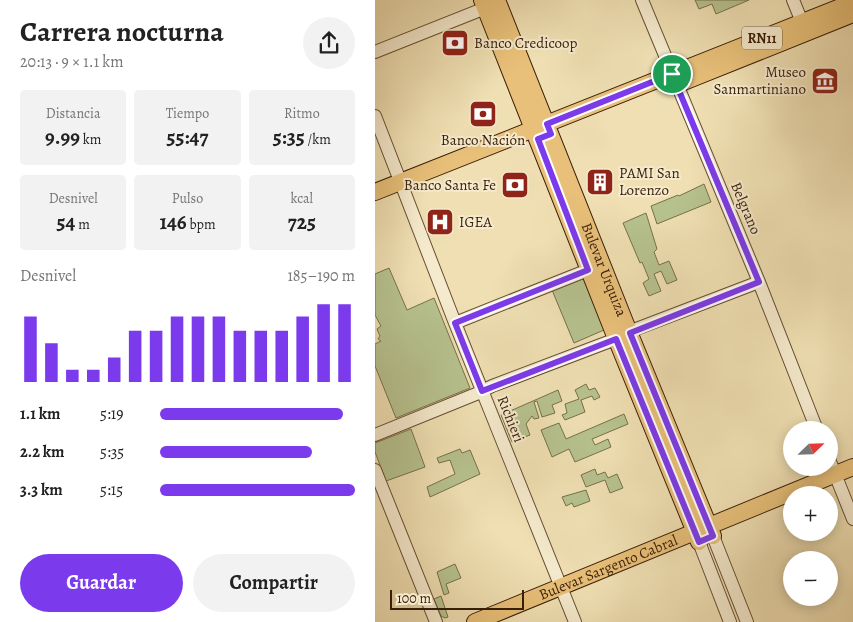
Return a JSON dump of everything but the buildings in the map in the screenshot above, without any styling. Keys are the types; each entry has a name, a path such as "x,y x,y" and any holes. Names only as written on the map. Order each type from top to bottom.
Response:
{"main road":[{"name":"Bulevar Urquiza","path":"494,2 623,336 704,534"},
{"name":"RN11","path":"375,192 402,187 543,132 674,79 802,22 853,2"},
{"name":"RN11","path":"674,79 853,14"},
{"name":"Bulevar Urquiza","path":"543,132 588,270 623,336"},
{"name":"RN11","path":"375,204 402,187"},
{"name":"Bulevar Sargento Cabral","path":"829,486 842,479 853,467"},
{"name":"Bulevar Sargento Cabral","path":"503,622 564,592 842,479"},
{"name":"Bulevar Sargento Cabral","path":"704,534 783,507"},
{"name":"Bulevar Sargento Cabral","path":"475,622 564,592"}],"street":[{"name":"Belgrano","path":"642,0 759,282 813,421"},
{"path":"793,0 802,22"},
{"path":"375,52 494,2"},
{"name":"Richieri","path":"375,116 455,323 575,622"},
{"path":"455,323 588,270"},
{"path":"375,435 759,282"},
{"path":"375,470 436,622"},
{"path":"842,479 853,519"},
{"name":"Bulevar Urquiza","path":"704,534 730,622"},
{"name":"Bulevar Urquiza","path":"704,534 747,622"}],"green space":[{"path":"695,0 749,0 716,14 712,4 699,9"},
{"path":"704,184 711,202 657,224 651,206"},
{"path":"646,213 657,249 654,252 659,265 669,261 677,280 667,284 661,271 654,274 661,291 649,296 643,283 649,279 623,223"},
{"path":"389,268 407,310 434,298 470,388 396,418 375,366 375,344 381,341 378,339 380,336 377,329 381,326 375,315 375,274"},
{"path":"583,277 604,330 574,343 552,290"},
{"path":"586,384 589,390 595,388 600,397 594,400 592,396 581,400 585,412 565,420 562,415 567,413 565,404 579,399 575,390"},
{"path":"558,390 562,401 552,405 555,413 542,417 537,401 534,402 539,418 534,419 532,416 526,424 530,435 512,442 501,415"},
{"path":"624,414 628,424 592,439 595,445 608,439 611,447 575,462 569,449 552,457 541,430 559,423 566,439"},
{"path":"411,429 425,467 386,481 375,452 375,443"},
{"path":"460,449 462,453 470,450 480,474 430,497 427,487 455,474 450,460 439,463 437,458"},
{"path":"595,469 597,475 605,472 608,478 617,474 623,488 610,493 605,480 586,487 581,475"},
{"path":"586,490 590,501 574,507 572,503 566,506 562,497"},
{"path":"455,564 461,578 446,584 449,593 444,595 437,572"},
{"path":"441,596 448,617 445,618 441,616 434,599"}],"place":[{"name":"Banco Credicoop","path":"455,43"},
{"name":"Museo Sanmartiniano","path":"825,81"},
{"name":"Banco Nación","path":"483,114"},
{"name":"PAMI San Lorenzo","path":"600,182"},
{"name":"Banco Santa Fe","path":"515,185"},
{"name":"IGEA","path":"440,222"}],"route":[{"path":"672,74 759,282 635,329 630,333 713,536 699,542 616,339 482,391 455,323 588,270 538,139 551,134 547,124 672,74"}]}
